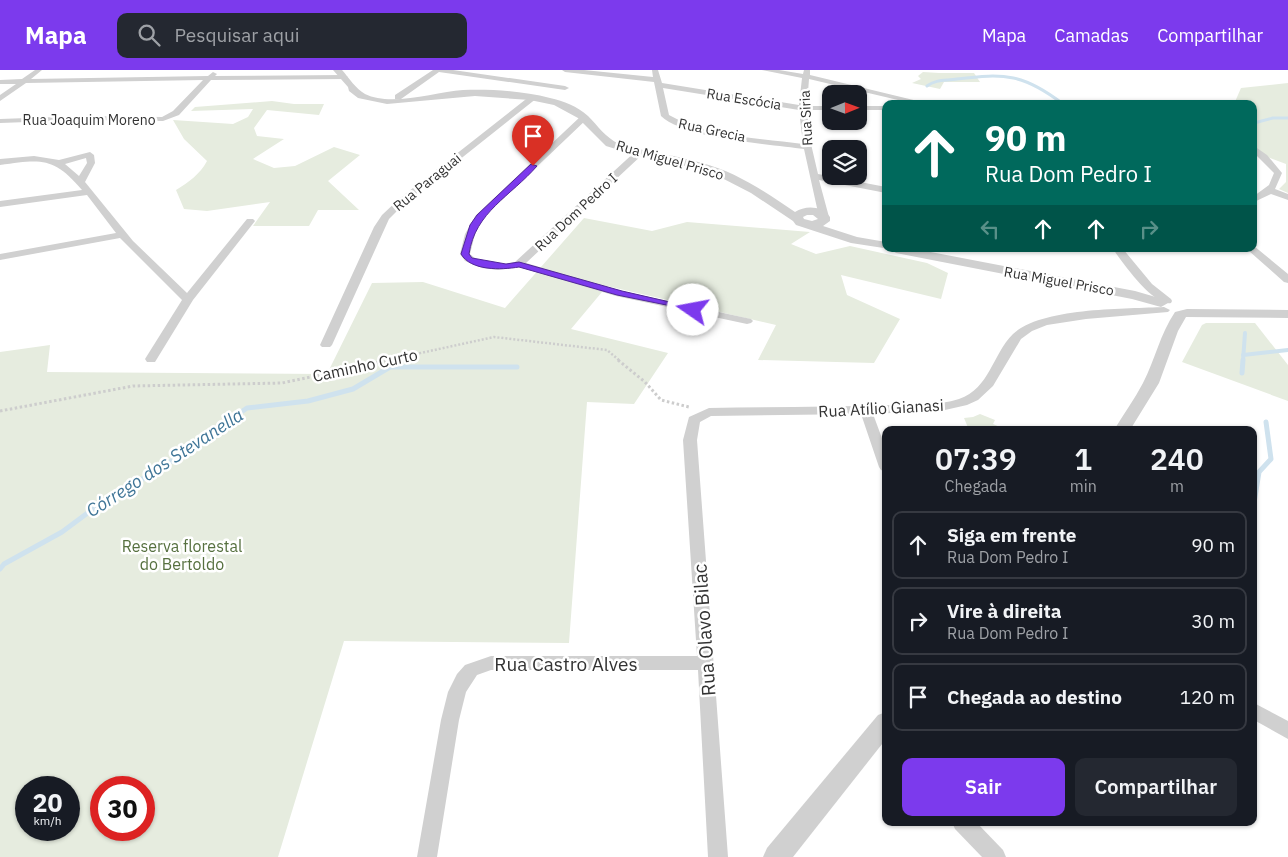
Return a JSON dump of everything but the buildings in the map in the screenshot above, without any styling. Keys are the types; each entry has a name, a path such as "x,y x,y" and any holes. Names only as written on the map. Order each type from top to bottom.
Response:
{"street":[{"path":"0,99 39,70"},
{"path":"209,78 218,70"},
{"path":"420,70 565,88"},
{"name":"Rua Escócia","path":"565,70 657,83 804,108 822,108"},
{"name":"Rua Grecia","path":"655,70 665,116 678,124 707,131 807,147"},
{"path":"765,70 806,73 903,100"},
{"path":"398,97 437,71"},
{"path":"0,82 25,80 209,78 340,73"},
{"name":"Rua Miguel Prisco","path":"340,73 353,86 374,96 398,97 484,93 555,102 584,118 605,141 614,146 710,169 733,178 771,200 803,213 818,212 856,240"},
{"name":"Rua Siria","path":"806,73 804,108 807,147 825,218"},
{"name":"Rua Joaquim Moreno","path":"0,121 83,118 153,120 166,118 176,113 209,78"},
{"name":"Rua Miguel Prisco","path":"353,86 352,89 361,97 377,101 399,101 429,96"},
{"path":"884,94 888,100"},
{"name":"Rua Paraguai","path":"326,346 365,256 385,218 402,201 534,98"},
{"path":"868,107 882,106"},
{"name":"Rua Dom Pedro I","path":"584,118 480,217 470,233 465,254 469,260 479,264 506,267 519,264 640,152"},
{"path":"568,133 593,129"},
{"path":"1257,152 1278,172 1277,181 1272,190 1257,197"},
{"path":"0,162 29,159 56,162 90,155 91,162 80,183"},
{"path":"56,162 80,183 122,235 188,299"},
{"path":"815,176 882,189"},
{"path":"1272,190 1288,197"},
{"path":"0,204 87,192"},
{"path":"803,213 819,194"},
{"name":"Rua Miguel Prisco","path":"803,213 800,222 856,240 882,245"},
{"path":"808,225 822,223 825,218"},
{"path":"151,358 188,299 250,221"},
{"path":"0,257 122,235"},
{"name":"Rua Miguel Prisco","path":"911,252 1136,295 1173,308 1288,314"},
{"path":"1120,252 1148,286 1173,308 1172,331 1151,383 1124,426"},
{"path":"1256,252 1288,280"},
{"path":"519,264 620,294 747,321"},
{"name":"Rua Atílio Gianasi","path":"709,412 866,411 945,406 963,402 977,396 986,388 1017,336 1030,327 1044,322 1173,308"},
{"path":"866,411 882,456"},
{"name":"Rua Olavo Bilac","path":"709,412 694,420 690,440 718,857"},
{"name":"Rua Castro Alves","path":"427,857 456,692 463,679 471,670 491,663 706,664"},
{"path":"1257,713 1288,731"},
{"path":"776,857 882,734"},
{"path":"966,826 996,857"}],"path":[{"name":"Caminho Curto","path":"0,411 133,386 282,383 494,336 607,350 645,382 661,400 709,412"}],"green space":[{"path":"923,72 974,73 980,82 944,82 940,89 912,83 921,79 918,76"},
{"path":"1288,83 1288,193 1279,189 1286,182 1286,164 1257,153 1257,100 1236,100 1241,88"},
{"path":"272,101 294,104 324,104 319,115 267,110 254,128 257,136 284,139 253,159 274,168 295,166 334,147 360,155 328,181 359,210 318,210 309,226 253,226 270,202 207,211 184,209 176,190 194,177 207,161 184,139 173,120 233,124 248,117 253,109 191,111 195,107"},
{"name":"Reserva florestal do Bertoldo","path":"584,218 652,231 687,222 810,232 791,244 816,254 850,246 927,263 948,273 941,299 841,275 847,295 900,319 874,363 758,360 776,325 607,286 571,329 668,353 634,404 587,402 569,643 344,641 278,857 0,857 0,352 50,345 47,372 327,374 372,283 423,282 505,308"},
{"path":"1206,323 1255,323 1288,365 1288,401 1182,362 1202,325"},
{"path":"980,414 995,420 993,424 998,426 967,426 964,418"}],"waterway":[{"path":"927,86 941,81 1001,76 1025,81 1057,100"},
{"path":"1257,122 1273,118 1288,118"},
{"path":"1243,355 1245,333"},
{"path":"1243,355 1288,350"},
{"path":"1243,355 1243,361"},
{"path":"1242,373 1243,360"},
{"name":"Córrego dos Stevanella","path":"0,569 4,564 62,532 101,503 163,467 247,408 308,401 353,389 390,367 517,367"},
{"path":"1257,484 1259,472 1271,459 1266,422"}],"route":[{"path":"533,166 474,225 466,245 465,254 469,260 479,264 506,267 519,264 620,294 693,310"}]}
